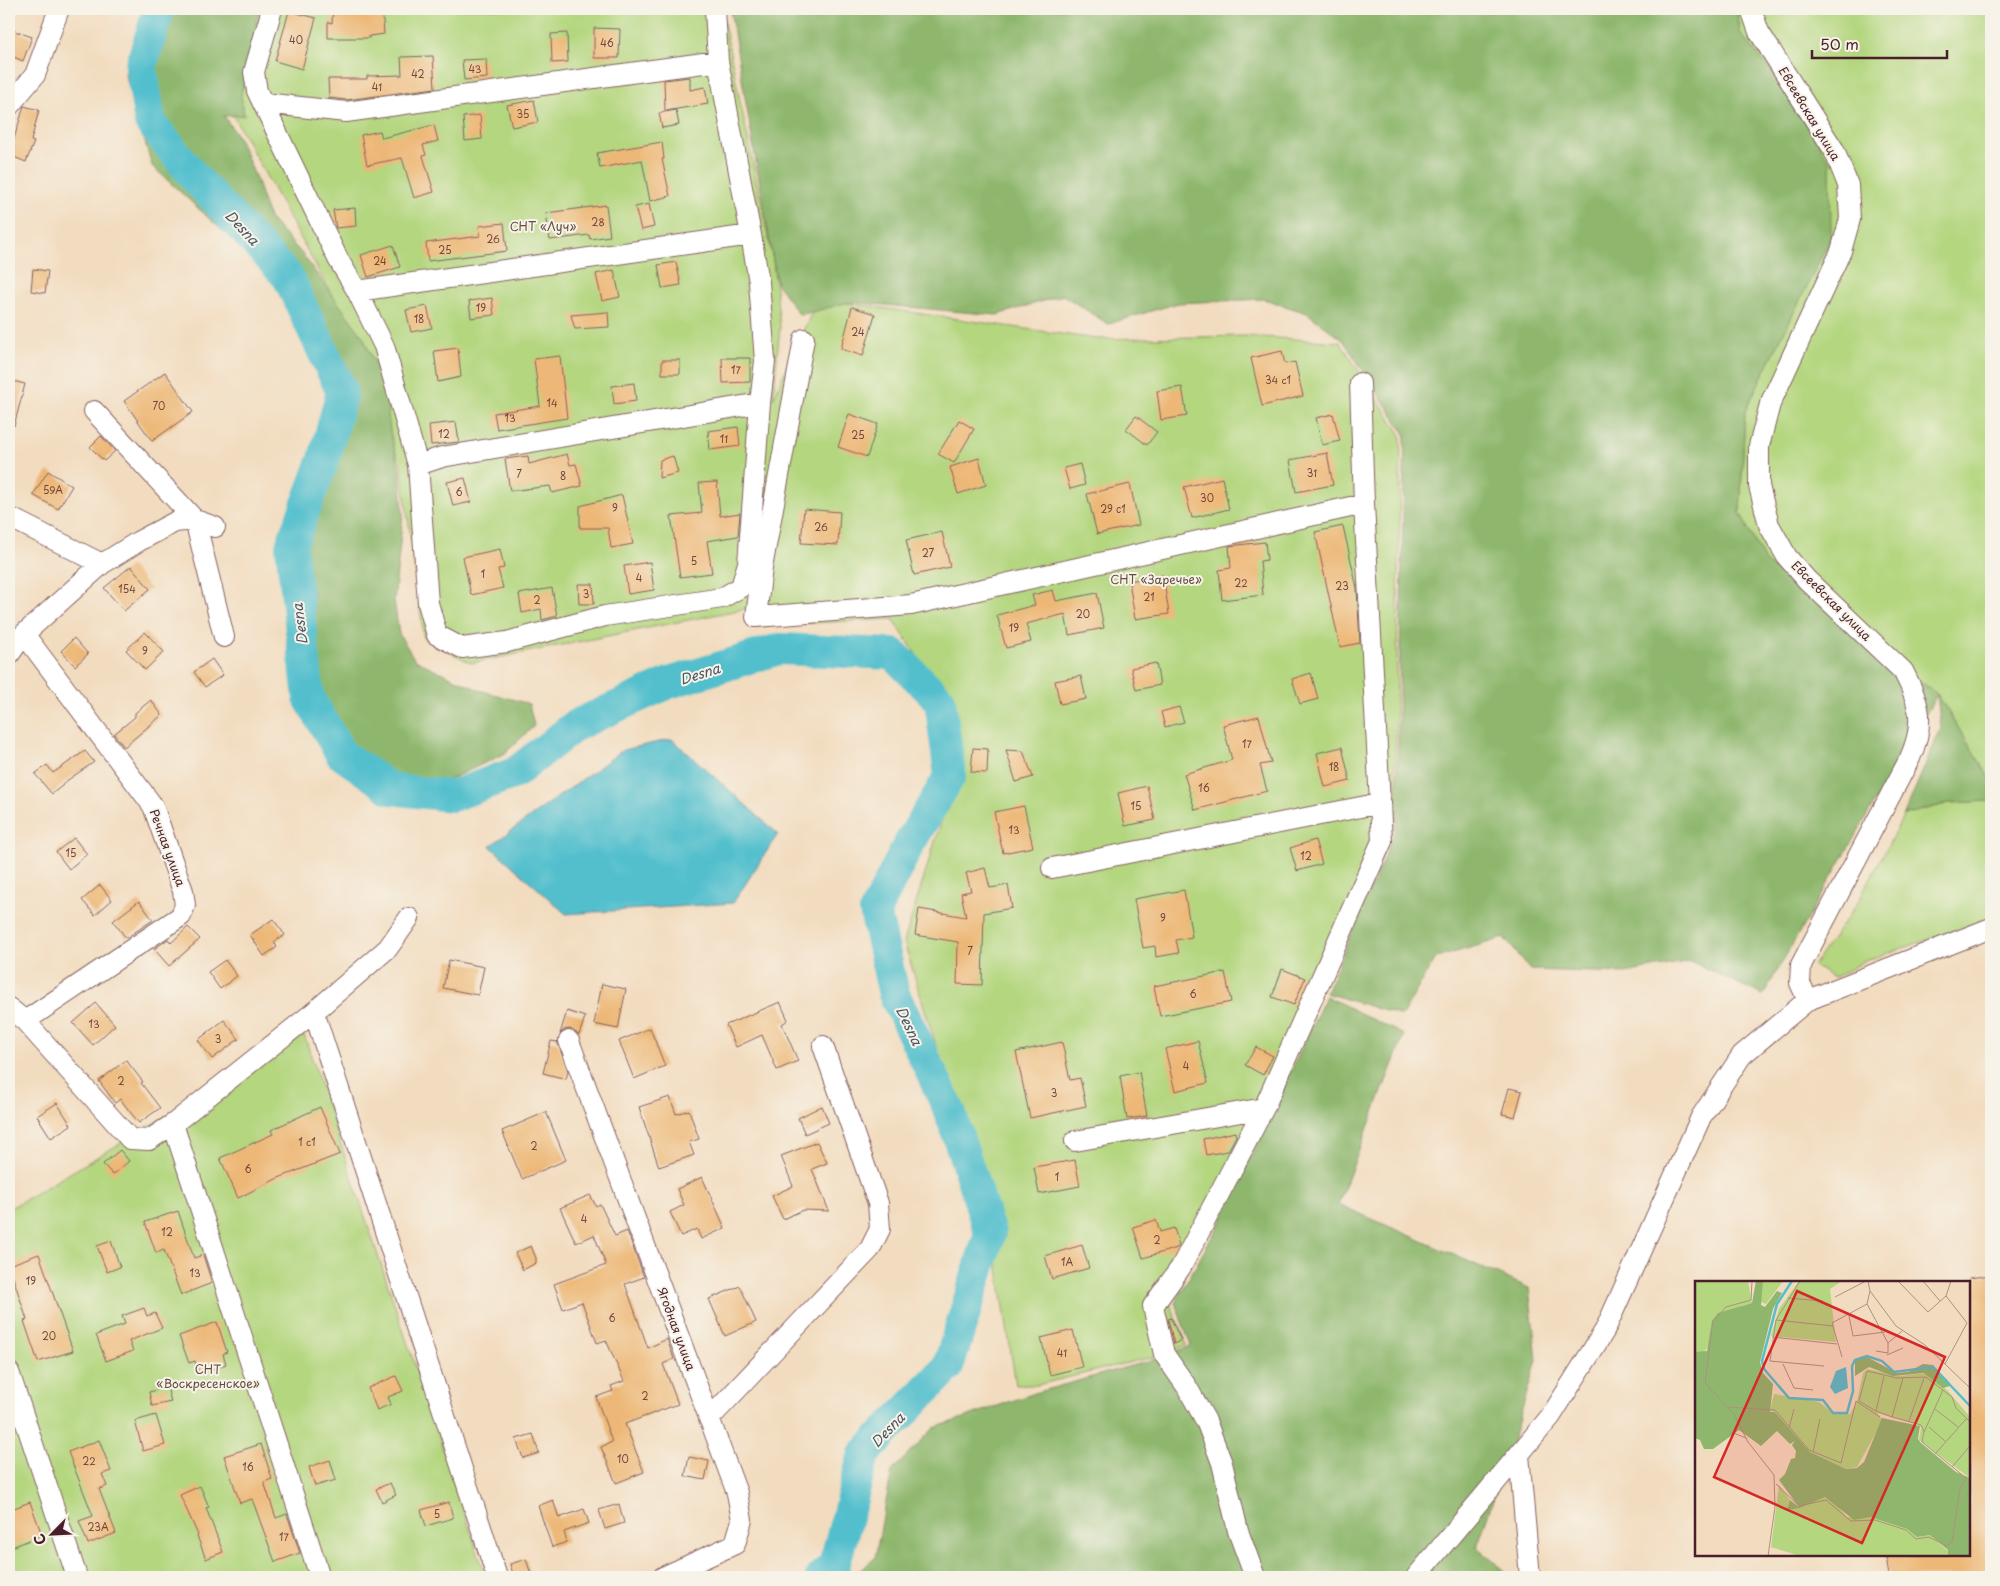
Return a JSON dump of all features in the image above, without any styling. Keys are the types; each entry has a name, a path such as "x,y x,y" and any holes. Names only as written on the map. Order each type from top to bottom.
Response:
{"street":[{"path":"9,106 35,75 59,9"},
{"path":"272,9 254,72 257,90 338,259 357,291 384,346 418,465 428,603 438,635 462,648 507,642 605,616 722,598 741,587 748,563 765,361 759,282 718,61 715,9"},
{"name":"Евсеевская улица","path":"1751,9 1760,32 1834,150 1848,185 1850,220 1841,251 1770,404 1759,446 1759,486 1769,525 1787,557 1807,580 1903,671 1912,688 1920,714 1918,738 1910,758 1801,965 1800,983 1808,1000"},
{"path":"264,103 346,112 718,61"},
{"path":"357,291 751,235"},
{"path":"804,339 762,568 756,617 911,605 1364,504"},
{"path":"1255,1577 1238,1531 1219,1454 1206,1421 1187,1387 1164,1354 1153,1306 1181,1267 1264,1108 1382,841 1364,504 1360,383"},
{"path":"418,465 442,457 760,403"},
{"path":"94,411 195,520 224,637"},
{"path":"9,517 102,564"},
{"path":"9,655 24,634 102,564 139,541 175,522 195,520 215,527"},
{"name":"Речная улица","path":"24,634 153,806 183,891 185,905 181,916 25,1020"},
{"path":"1052,868 1380,803"},
{"path":"9,1008 25,1020 130,1139 149,1140 173,1124 314,1012 388,948 409,918"},
{"path":"1416,1577 1551,1416 1605,1330 1701,1117 1742,1055 1808,1000 1991,928"},
{"path":"314,1012 497,1577"},
{"name":"Ягодная улица","path":"569,1041 737,1493 742,1520 735,1544 663,1577"},
{"path":"710,1419 870,1249 880,1229 878,1203 823,1046"},
{"path":"1075,1141 1264,1108"},
{"path":"173,1124 320,1577"},
{"path":"9,1372 77,1577"},
{"path":"1519,1455 1530,1577"}],"green space":[{"path":"148,9 259,9 241,95 244,115 224,116 240,140 255,176 269,218 303,255 363,337 385,387 390,431 400,472 403,514 394,600 399,634 415,660 479,690 529,704 534,726 504,754 448,780 398,782 346,748 312,695 296,640 296,615 309,609 314,594 304,571 300,533 335,454 336,364 313,315 285,269 224,232 152,166 125,74"},
{"name":"СНТ «Заречье»","path":"242,9 721,9 773,261 780,327 773,399 798,341 819,299 1096,339 1246,336 1340,342 1401,435 1394,828 1245,1152 1169,1301 1187,1345 1164,1354 1037,1385 1016,1385 991,1224 904,942 955,777 945,699 893,619 752,626 749,608 471,663 424,639 401,466 350,328 218,88"},
{"path":"730,9 1737,9 1740,33 1786,89 1830,162 1831,237 1745,411 1740,513 1765,562 1937,694 1991,780 1991,801 1949,803 1904,815 1941,728 1937,695 1763,995 1690,961 1625,973 1531,970 1504,938 1435,958 1402,1016 1326,993 1396,829 1405,434 1343,340 1307,313 1264,299 1178,303 1108,324 1063,295 997,315 850,302 800,315 777,284"},
{"path":"1737,9 1991,9 1991,780 1937,694 1765,562 1740,513 1745,411 1831,237 1786,89 1740,33"},
{"path":"1991,801 1991,918 1865,961 1834,978 1813,966 1858,902 1904,815 1949,803"},
{"path":"1326,996 1404,1035 1338,1204 1529,1288 1537,1360 1477,1547 1511,1577 852,1577 875,1558 892,1471 934,1428 1035,1393 1163,1357 1191,1346 1175,1303 1221,1221"},
{"name":"СНТ «Воскресенское»","path":"304,1035 486,1577 9,1577 9,1209"}],"water":[{"path":"672,739 778,834 733,903 566,914 490,846 623,750"}],"building":[{"path":"333,9 382,9 384,34 369,36 369,38 328,38 328,22 332,23"},
{"path":"289,11 316,18 302,69 275,61"},
{"path":"594,28 620,29 619,58 594,58"},
{"path":"9,29 32,37 23,61 9,55"},
{"path":"567,33 568,62 552,63 551,34"},
{"path":"433,56 435,88 346,100 329,98 328,79 367,79 367,76 402,75 401,57"},
{"path":"486,59 487,78 464,80 462,60"},
{"path":"690,77 690,90 705,87 708,104 665,111 664,80"},
{"path":"534,100 538,122 512,127 507,105"},
{"path":"24,106 39,110 31,141 34,142 26,162 9,155"},
{"path":"676,110 679,125 662,128 659,113"},
{"path":"480,115 482,139 465,141 463,117"},
{"path":"434,125 438,141 423,145 426,155 423,156 434,192 414,198 402,158 367,165 361,135 380,131 382,138"},
{"path":"662,142 664,159 662,159 670,196 650,201 642,160 600,168 597,153"},
{"path":"649,204 654,227 641,230 635,207"},
{"path":"606,205 610,236 590,239 589,235 550,240 546,213"},
{"path":"355,208 356,226 336,228 333,210"},
{"path":"504,223 507,251 428,261 426,243 480,236 479,226"},
{"path":"393,245 400,267 368,277 361,255"},
{"path":"676,262 681,285 662,288 658,265"},
{"path":"33,269 48,271 45,293 31,291"},
{"path":"614,270 620,297 602,301 596,274"},
{"path":"492,298 494,315 471,318 469,301"},
{"path":"427,306 432,328 411,332 406,310"},
{"path":"852,307 875,314 863,356 841,349"},
{"path":"608,312 609,327 575,329 571,315"},
{"path":"458,348 461,377 438,382 434,351"},
{"path":"1282,351 1285,364 1295,362 1303,396 1262,406 1251,358"},
{"path":"560,356 567,418 497,429 494,413 540,406 534,359"},
{"path":"722,358 750,358 750,382 723,383"},
{"path":"662,360 680,360 680,374 662,374"},
{"path":"165,372 193,412 152,441 124,401"},
{"path":"9,380 25,384 14,426 9,425"},
{"path":"634,383 636,401 614,404 612,386"},
{"path":"1182,387 1187,416 1161,420 1157,391"},
{"path":"849,414 878,424 867,457 838,447"},
{"path":"1333,414 1340,441 1322,445 1316,418"},
{"path":"1136,416 1157,432 1147,445 1126,429"},
{"path":"959,420 974,429 954,463 938,454"},
{"path":"456,422 459,442 431,445 429,425"},
{"path":"738,427 740,446 710,450 708,431"},
{"path":"101,436 115,451 104,461 90,447"},
{"path":"1327,453 1333,485 1296,492 1290,460"},
{"path":"567,454 570,465 576,464 582,486 552,493 550,486 510,491 505,459 528,456 529,464"},
{"path":"673,456 678,473 659,478 660,460"},
{"path":"979,458 986,485 958,494 950,467"},
{"path":"1080,464 1085,485 1070,489 1064,468"},
{"path":"48,471 72,486 58,509 33,495"},
{"path":"465,478 471,502 453,506 447,482"},
{"path":"1222,478 1229,509 1192,518 1184,487"},
{"path":"717,482 720,516 740,513 738,536 707,541 712,573 680,577 671,516 702,513 699,483"},
{"path":"1130,484 1139,525 1097,534 1087,494"},
{"path":"622,495 633,544 611,548 608,528 580,528 580,506"},
{"path":"804,509 840,512 838,545 801,543"},
{"path":"1343,526 1357,588 1360,643 1340,647 1315,532"},
{"path":"942,532 950,567 914,575 906,540"},
{"path":"1265,542 1267,560 1260,561 1263,595 1222,600 1219,570 1231,568 1229,546"},
{"path":"500,549 504,568 498,569 503,588 471,595 463,557"},
{"path":"650,562 654,590 628,594 624,566"},
{"path":"131,566 150,589 124,611 104,588"},
{"path":"1163,575 1169,614 1135,619 1129,581"},
{"path":"578,584 593,584 594,604 579,604"},
{"path":"552,588 557,616 542,620 541,609 522,613 519,594"},
{"path":"1053,590 1056,601 1097,593 1104,628 1069,635 1065,614 1026,624 1031,642 1006,648 997,615 1035,605 1032,595"},
{"path":"145,632 164,652 145,670 126,650"},
{"path":"74,638 88,654 75,666 61,651"},
{"path":"212,659 223,675 205,687 194,672"},
{"path":"1156,663 1160,685 1136,690 1131,668"},
{"path":"1311,673 1318,699 1300,704 1292,679"},
{"path":"1081,676 1086,699 1060,704 1055,681"},
{"path":"151,700 162,715 124,747 114,734 135,717 135,713"},
{"path":"1179,707 1184,722 1165,727 1161,712"},
{"path":"1259,716 1271,763 1260,765 1267,791 1195,810 1184,774 1232,760 1223,725"},
{"path":"1342,747 1350,781 1325,787 1317,753"},
{"path":"973,748 988,749 987,773 971,772"},
{"path":"1006,750 1023,751 1033,777 1016,782"},
{"path":"85,751 94,762 62,784 52,794 35,774 47,765 53,773"},
{"path":"1147,786 1155,820 1125,826 1118,793"},
{"path":"1024,806 1033,847 1003,853 994,812"},
{"path":"74,838 87,854 69,869 56,852"},
{"path":"1315,840 1322,864 1297,871 1290,848"},
{"path":"985,868 990,888 1008,885 1012,908 984,913 982,985 957,984 958,942 915,935 919,909 966,917 961,893 971,891 966,873"},
{"path":"100,885 112,900 95,915 82,900"},
{"path":"1184,890 1192,937 1176,940 1179,953 1156,957 1155,946 1143,948 1134,899"},
{"path":"139,901 153,920 126,938 113,921"},
{"path":"273,919 285,935 274,942 277,947 264,956 250,935"},
{"path":"188,927 200,939 169,966 154,949 168,939 171,943"},
{"path":"225,960 237,976 220,989 208,972"},
{"path":"449,960 484,967 478,995 443,988"},
{"path":"1282,969 1305,978 1294,1005 1272,997"},
{"path":"1225,972 1231,1002 1160,1016 1154,986"},
{"path":"602,984 626,989 618,1029 594,1024"},
{"path":"780,1002 788,1020 782,1024 798,1061 777,1070 762,1035 736,1047 726,1025"},
{"path":"96,1003 115,1025 93,1045 73,1023"},
{"path":"567,1011 585,1017 579,1035 570,1029 564,1030 560,1034"},
{"path":"224,1020 239,1039 212,1059 198,1040"},
{"path":"650,1028 665,1066 634,1079 619,1041"},
{"path":"551,1041 557,1041 568,1071 566,1079 543,1073"},
{"path":"1198,1041 1208,1083 1175,1091 1165,1049"},
{"path":"1062,1042 1070,1080 1080,1078 1086,1106 1030,1118 1016,1052"},
{"path":"1256,1047 1273,1056 1263,1075 1245,1065"},
{"path":"126,1060 160,1108 139,1123 120,1099 115,1103 99,1081"},
{"path":"1139,1072 1147,1116 1127,1119 1120,1076"},
{"path":"1509,1088 1522,1091 1515,1117 1502,1114"},
{"path":"670,1097 676,1114 689,1110 699,1139 689,1142 694,1155 659,1167 639,1107"},
{"path":"57,1103 71,1125 51,1138 37,1116"},
{"path":"822,1106 829,1123 805,1134 798,1118"},
{"path":"320,1107 340,1154 276,1179 238,1198 220,1158 273,1134 271,1130"},
{"path":"546,1112 566,1160 522,1179 502,1131"},
{"path":"1235,1132 1236,1136 1228,1151 1206,1155 1203,1139"},
{"path":"817,1142 827,1163 812,1169 829,1211 803,1210 783,1219 772,1196 793,1186 781,1156"},
{"path":"120,1150 129,1161 113,1175 103,1164"},
{"path":"1075,1160 1080,1186 1039,1194 1034,1167"},
{"path":"702,1177 725,1228 701,1239 697,1229 681,1236 670,1212 684,1205 677,1189"},
{"path":"590,1195 596,1206 600,1204 615,1236 627,1231 644,1277 625,1284 648,1348 667,1339 674,1359 663,1364 678,1404 625,1424 644,1472 616,1483 601,1447 612,1442 596,1397 613,1391 611,1386 624,1381 606,1340 597,1343 582,1302 563,1309 554,1284 606,1265 594,1235 576,1243 560,1208"},
{"path":"178,1211 194,1258 203,1255 212,1283 181,1295 164,1250 156,1253 145,1222"},
{"path":"1156,1220 1160,1232 1174,1228 1179,1245 1177,1248 1143,1258 1133,1227"},
{"path":"111,1241 120,1267 107,1272 97,1246"},
{"path":"1082,1245 1089,1268 1052,1279 1045,1256"},
{"path":"531,1246 536,1263 523,1270 515,1253"},
{"path":"39,1254 73,1351 38,1362 24,1321 27,1320 9,1265"},
{"path":"1991,1275 1991,1577 1889,1577 1886,1556 1970,1556 1969,1278"},
{"path":"740,1286 756,1322 725,1336 709,1299"},
{"path":"144,1308 147,1316 155,1313 162,1328 129,1341 133,1351 106,1361 96,1335 125,1324 122,1316"},
{"path":"1171,1318 1181,1340 1174,1344 1168,1319"},
{"path":"217,1322 227,1352 223,1354 226,1364 199,1374 195,1361 189,1363 179,1336"},
{"path":"1073,1330 1082,1367 1050,1375 1041,1338"},
{"path":"396,1376 403,1391 388,1397 391,1404 377,1410 368,1388"},
{"path":"167,1387 171,1402 152,1406 149,1392"},
{"path":"156,1415 165,1445 143,1451 135,1421"},
{"path":"533,1434 539,1453 523,1458 516,1439"},
{"path":"99,1440 111,1471 102,1474 107,1486 99,1489 116,1533 88,1544 79,1521 93,1516 68,1452"},
{"path":"261,1444 272,1479 264,1482 276,1518 287,1514 300,1553 275,1562 252,1499 240,1503 224,1456"},
{"path":"689,1457 709,1461 705,1480 685,1476"},
{"path":"330,1460 336,1480 315,1486 309,1467"},
{"path":"390,1483 396,1495 382,1502 376,1489"},
{"path":"200,1486 209,1507 206,1508 223,1552 206,1559 198,1535 180,1495"},
{"path":"553,1500 559,1518 584,1509 589,1523 564,1532 567,1542 552,1547 538,1506"},
{"path":"30,1502 42,1535 12,1547 9,1538 9,1510"},
{"path":"449,1502 453,1518 426,1526 421,1510"},
{"path":"619,1504 624,1523 605,1529 599,1510"},
{"path":"526,1559 532,1577 514,1577 510,1564"}],"waterway":[{"name":"Desna","path":"159,9 141,66 150,122 196,179 288,277 342,392 324,459 291,546 309,698 341,754 391,789 452,796 515,773 576,725 669,683 779,649 893,654 940,700 950,776 909,844 875,911 894,994 950,1112 990,1233 948,1367 864,1454 834,1566 821,1577"}],"park label":[{"name":"СНТ «Луч»","path":"543,227"}]}
